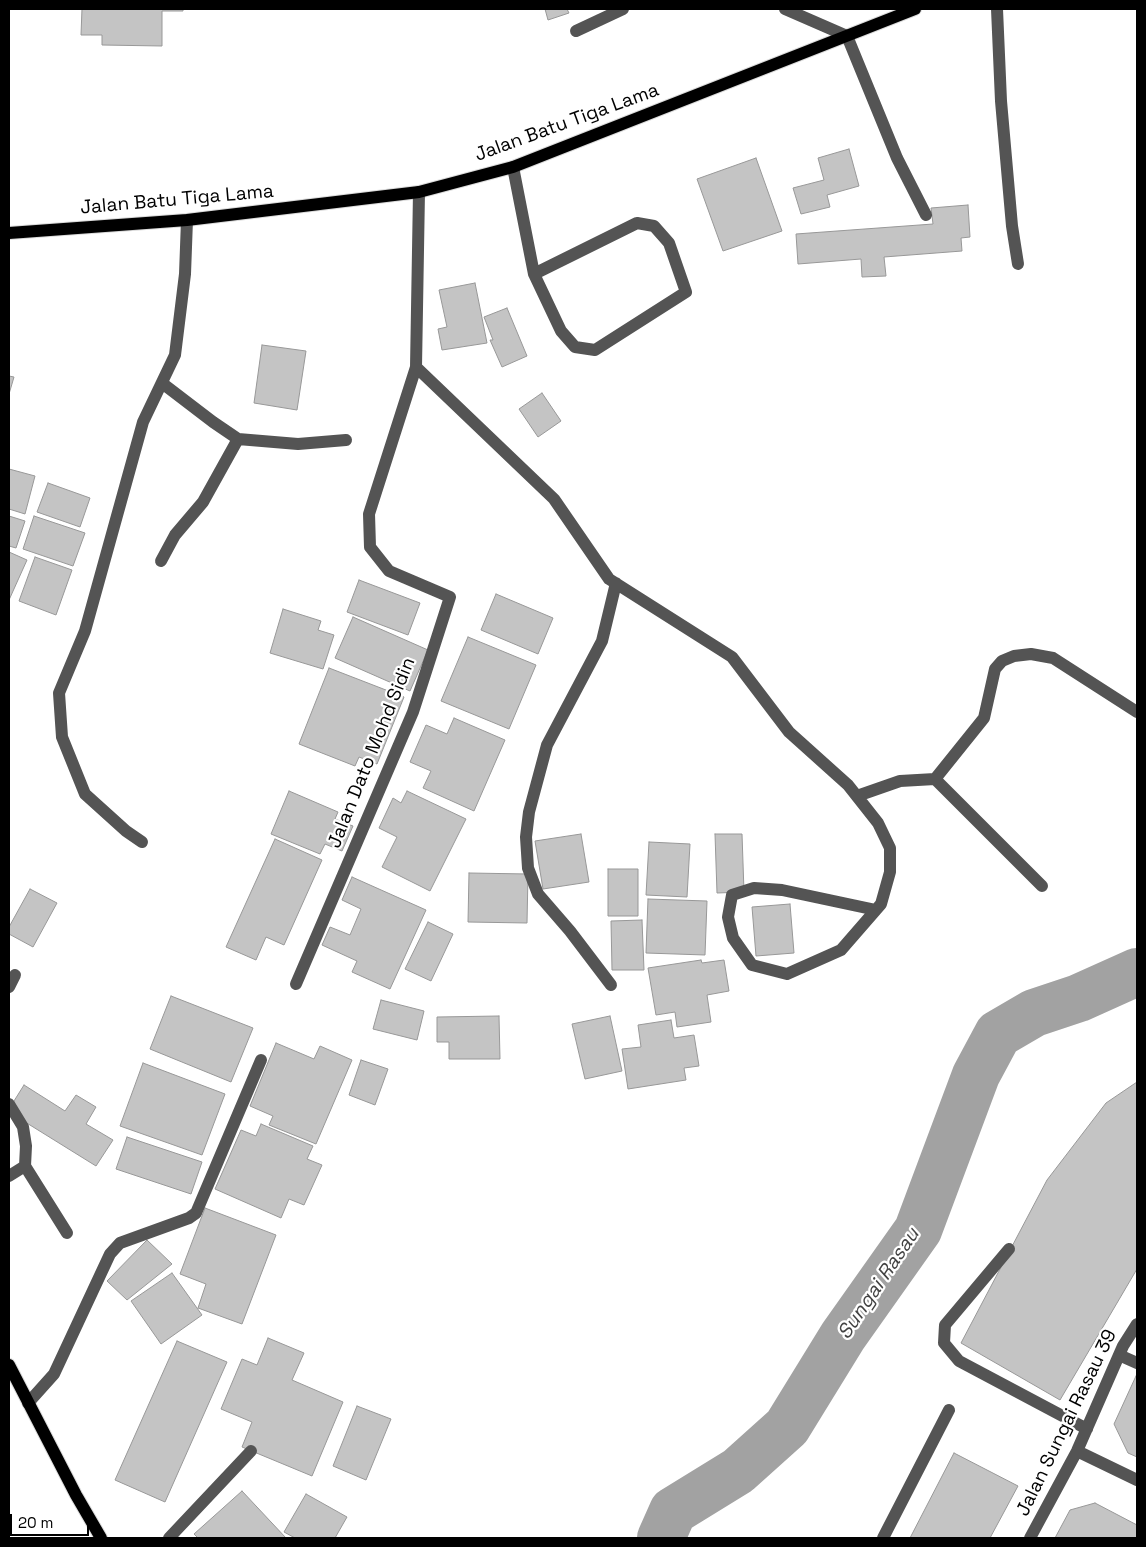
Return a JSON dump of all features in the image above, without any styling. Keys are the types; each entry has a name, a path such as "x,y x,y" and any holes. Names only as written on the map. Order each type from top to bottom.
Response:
{"main road":[{"name":"Jalan Batu Tiga Lama","path":"9,233 187,220 419,192 513,167 914,9"},
{"path":"9,1365 76,1495 102,1538"}],"street":[{"path":"576,31 623,9"},
{"path":"785,9 847,36 897,158 926,215"},
{"path":"997,9 1001,102 1011,217 1018,264"},
{"path":"513,167 534,274 561,331 575,347 595,350 686,292 669,243 654,226 637,223 534,274"},
{"name":"Jalan Dato Mohd Sidin","path":"296,984 413,712 450,597 390,571 370,547 369,514 416,367 419,192"},
{"path":"142,842 126,831 85,794 62,737 59,693 85,631 143,422 175,355 186,274 187,220"},
{"path":"416,367 554,499 609,579 732,657 789,732 848,785 878,823 890,848 890,872 881,904 876,910 841,950 787,974 752,965 733,938 728,917 732,895 754,888 782,890 876,910"},
{"path":"162,383 212,422 238,439 298,444 346,440"},
{"path":"161,561 174,535 203,502 238,439"},
{"path":"611,985 570,931 538,894 528,868 526,838 529,812 547,745 602,641 616,583"},
{"path":"857,796 900,781 935,779 984,718 995,669 1002,661 1014,656 1032,654 1053,658 1137,712"},
{"path":"935,779 1042,886"},
{"path":"9,987 15,975"},
{"path":"28,1403 54,1374 110,1254 120,1243 189,1218 196,1213 261,1060"},
{"path":"10,1104 23,1127 26,1146 25,1166 67,1233"},
{"path":"9,1176 25,1166"},
{"path":"1009,1249 945,1325 944,1343 958,1361 1087,1429"},
{"name":"Jalan Sungai Rasau 39","path":"1030,1538 1077,1451 1119,1355 1137,1324"},
{"path":"1119,1355 1137,1363"},
{"path":"883,1538 948,1410"},
{"path":"169,1538 251,1451"},
{"path":"1077,1451 1137,1480"}],"building":[{"path":"82,9 183,9 183,11 162,11 162,46 102,45 102,35 81,35"},
{"path":"545,9 567,9 569,13 548,20"},
{"path":"849,149 859,186 827,195 830,207 801,214 793,188 824,180 818,158"},
{"path":"756,158 782,231 723,251 697,179"},
{"path":"968,205 970,237 961,238 962,251 884,257 886,276 862,277 861,259 798,264 796,234 933,224 931,208"},
{"path":"475,283 487,343 442,350 438,329 447,327 439,290"},
{"path":"507,308 527,356 502,367 490,340 493,340 484,317"},
{"path":"262,345 306,351 297,410 254,403"},
{"path":"9,376 14,377 9,394"},
{"path":"542,393 561,421 538,437 519,409"},
{"path":"9,469 35,476 25,514 9,509"},
{"path":"48,483 90,498 80,527 37,512"},
{"path":"9,516 25,521 16,548 9,546"},
{"path":"34,516 85,533 73,566 23,549"},
{"path":"9,552 27,560 9,600"},
{"path":"35,557 72,570 56,615 19,601"},
{"path":"359,580 420,603 408,635 347,612"},
{"path":"496,594 553,618 538,654 481,630"},
{"path":"283,609 321,621 318,630 334,635 323,669 270,653"},
{"path":"353,617 428,650 410,691 335,658"},
{"path":"468,637 536,665 509,729 441,701"},
{"path":"329,668 404,697 377,764 359,757 355,766 299,744"},
{"path":"454,718 505,740 474,811 423,788 431,771 410,762 426,725 447,734"},
{"path":"289,791 338,812 335,819 353,826 342,851 325,844 320,854 271,834"},
{"path":"407,791 466,819 430,891 382,867 397,837 379,828 393,798 401,803"},
{"path":"581,834 589,882 543,889 535,841"},
{"path":"715,834 742,834 744,892 717,893"},
{"path":"275,839 322,860 284,945 266,937 256,960 226,947"},
{"path":"649,842 690,844 687,897 646,895"},
{"path":"608,869 638,869 638,916 608,916"},
{"path":"469,873 528,874 527,923 468,922"},
{"path":"352,877 426,910 390,989 352,972 357,961 322,945 330,927 350,935 361,909 342,900"},
{"path":"30,889 57,903 33,947 9,934 9,927"},
{"path":"648,899 707,901 705,955 646,953"},
{"path":"790,904 794,953 756,956 752,907"},
{"path":"642,920 644,970 612,970 611,921"},
{"path":"428,922 453,934 431,981 405,969"},
{"path":"701,960 702,963 724,960 729,991 707,995 711,1022 677,1027 675,1012 656,1015 648,968"},
{"path":"171,996 253,1028 231,1082 150,1049"},
{"path":"381,1000 424,1011 417,1040 373,1029"},
{"path":"499,1016 500,1059 449,1059 449,1042 437,1042 437,1017"},
{"path":"610,1016 622,1071 585,1079 572,1024"},
{"path":"671,1020 674,1038 694,1035 699,1066 684,1068 686,1080 628,1089 622,1049 641,1047 638,1025"},
{"path":"276,1043 314,1059 320,1046 352,1060 316,1144 269,1125 273,1116 250,1106"},
{"path":"361,1060 388,1069 375,1105 349,1095"},
{"path":"143,1063 225,1094 202,1155 120,1126"},
{"path":"1137,1082 1137,1269 1060,1400 961,1343 1047,1180 1106,1103"},
{"path":"24,1085 65,1111 76,1095 96,1107 86,1124 113,1140 96,1166 9,1112"},
{"path":"261,1124 313,1146 307,1159 322,1165 304,1205 289,1199 281,1218 215,1189 241,1130 256,1136"},
{"path":"127,1137 202,1162 191,1194 116,1169"},
{"path":"205,1208 276,1235 242,1324 198,1308 206,1284 180,1274"},
{"path":"147,1240 172,1264 127,1300 107,1281"},
{"path":"172,1273 202,1315 161,1344 131,1301"},
{"path":"268,1338 304,1353 292,1380 343,1402 312,1476 242,1447 252,1422 221,1409 242,1359 257,1365"},
{"path":"177,1341 227,1362 165,1502 115,1480"},
{"path":"1136,1376 1137,1457 1128,1453 1114,1424"},
{"path":"357,1406 391,1419 366,1480 333,1466"},
{"path":"954,1453 1018,1486 990,1538 910,1538"},
{"path":"242,1491 286,1538 198,1538 194,1534"},
{"path":"306,1494 347,1517 335,1538 295,1538 284,1532"},
{"path":"1095,1503 1137,1525 1137,1538 1055,1538 1070,1510"}],"waterway":[{"name":"Sungai Rasau","path":"661,1538 673,1511 738,1471 787,1427 843,1336 918,1230 976,1075 998,1034 1034,1013 1079,998 1137,972"}]}
